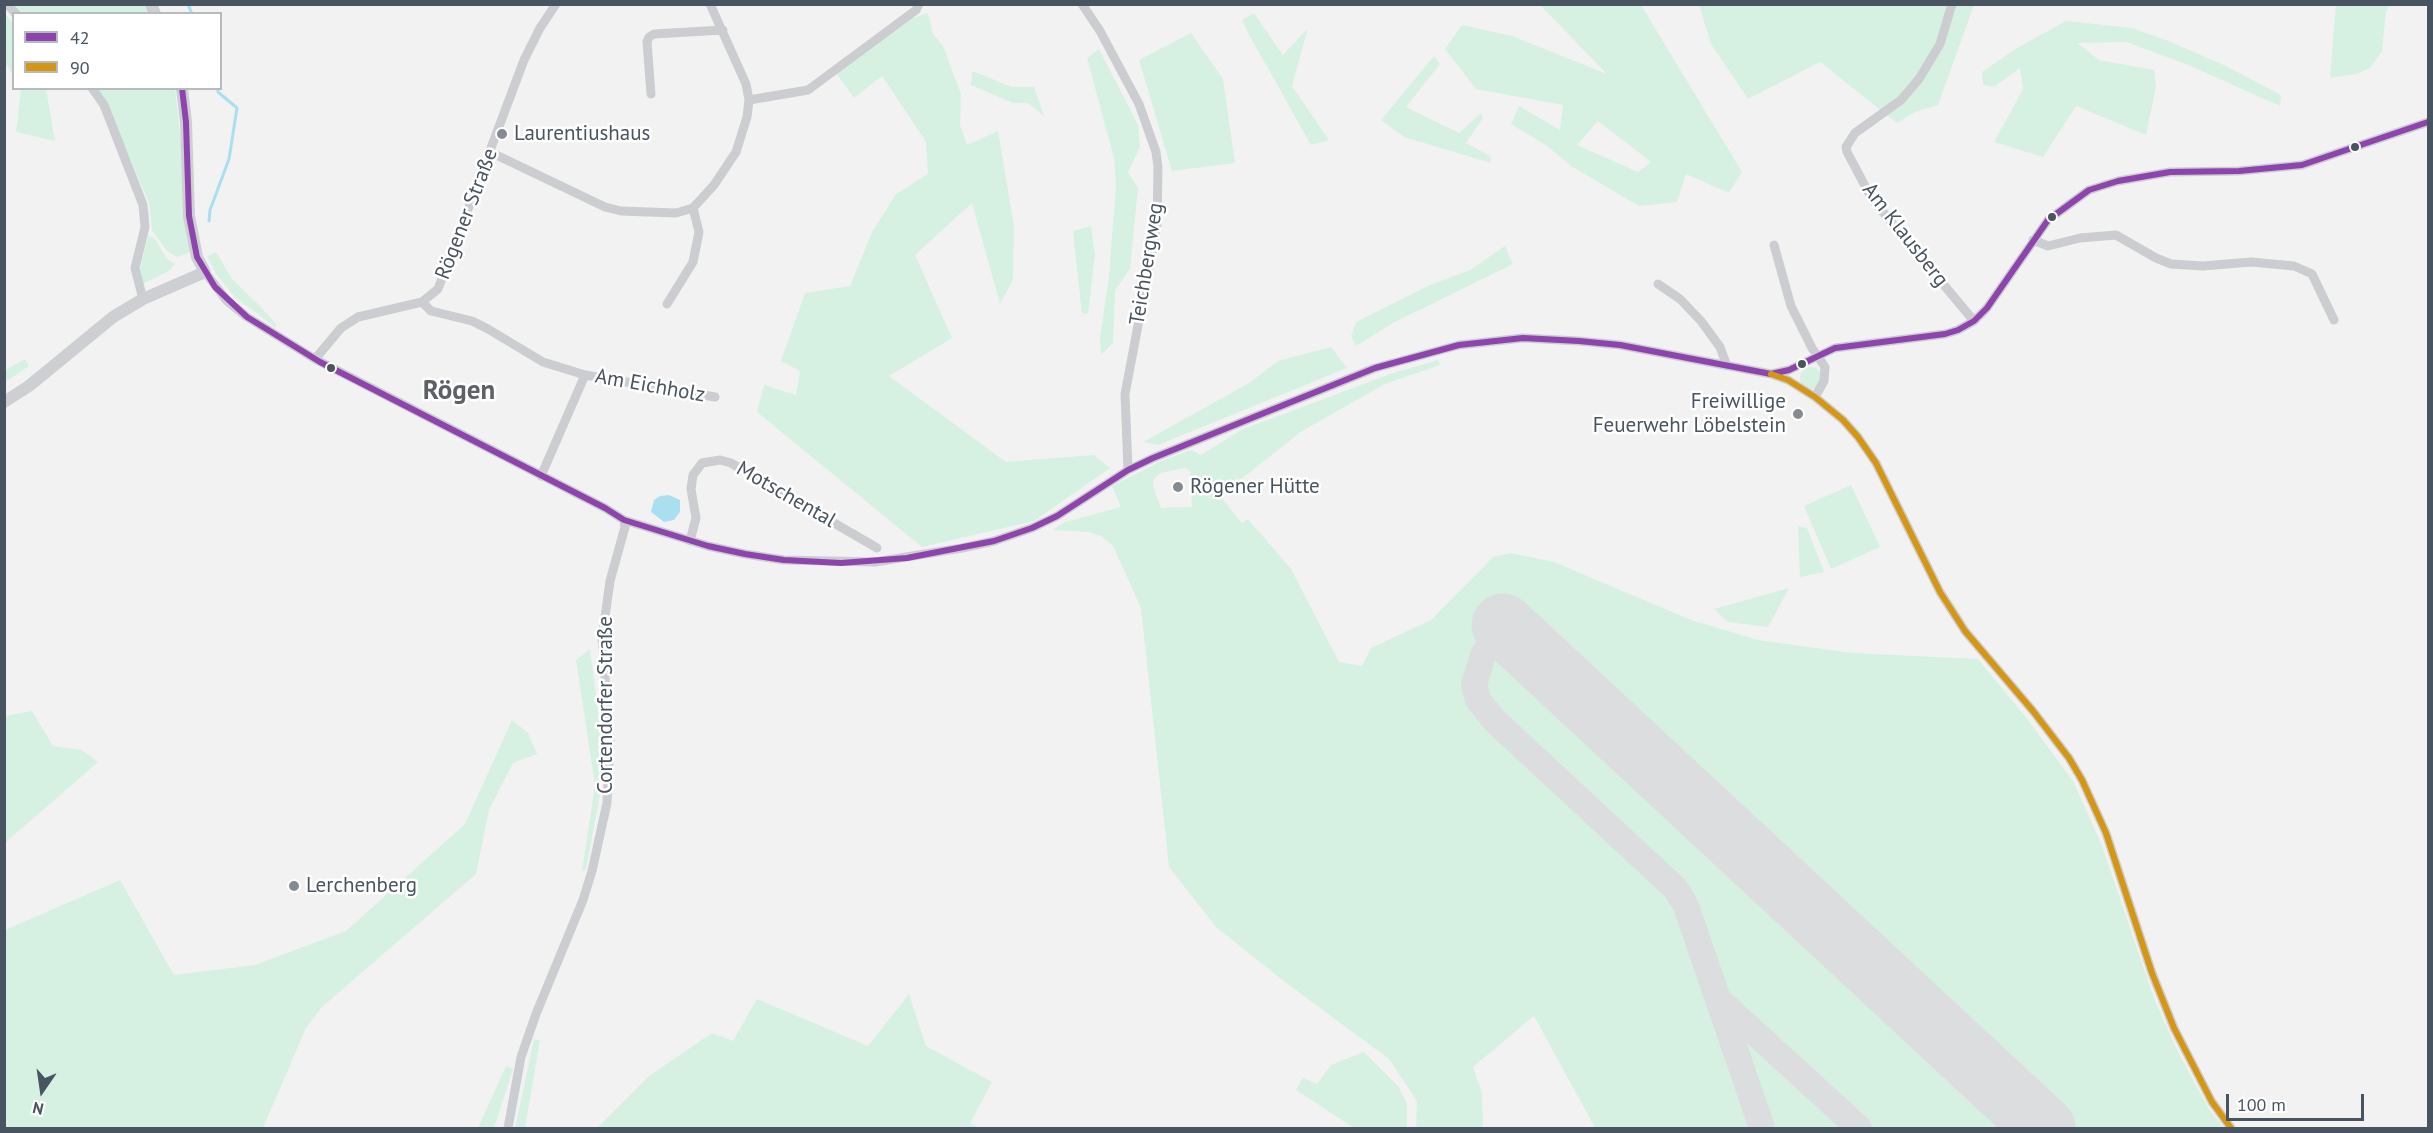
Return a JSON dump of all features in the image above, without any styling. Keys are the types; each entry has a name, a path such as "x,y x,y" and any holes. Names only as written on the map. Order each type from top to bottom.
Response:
{"street":[{"name":"Rögener Straße","path":"315,359 341,328 358,317 422,302 433,295 441,283 524,60 540,28 556,4"},
{"path":"490,152 605,207 621,211 676,213 693,208 714,185 736,152 747,117 749,100 746,84 710,4"},
{"path":"749,100 808,90 916,10 919,4"},
{"name":"Teichbergweg","path":"1082,4 1100,31 1139,104 1156,152 1158,167 1157,225 1125,394 1128,470"},
{"name":"Am Klausberg","path":"1952,4 1940,44 1919,79 1901,100 1855,133 1846,147 1846,152 1872,199 1974,321"},
{"path":"651,94 647,42 649,37 654,34 723,30"},
{"path":"93,90 104,105 133,175 146,216 135,268 143,299"},
{"path":"182,90 186,122 189,216 197,257 205,272 227,301 247,317 315,359 605,508 624,520 690,541 745,554 784,560 841,563 907,558 994,541 1032,528 1057,516 1128,470 1308,394 1375,368 1459,345 1524,338 1620,345 1771,374 1788,380 1815,397 1843,420 1858,437 1876,463 1940,592 1965,631 2033,711 2069,758 2082,780 2106,833 2152,973 2174,1028 2212,1102 2231,1128"},
{"path":"1771,374 1789,370 1836,348 1945,334 1974,321 1987,308 2033,240 2056,212 2089,190 2103,185 2170,172 2239,171 2302,165 2428,122"},
{"path":"668,304 693,262 699,232 693,208"},
{"path":"2033,240 2048,246 2080,238 2116,235 2156,258 2172,264 2203,266 2251,262 2294,266 2312,274 2334,320"},
{"path":"1774,245 1791,306 1825,367 1826,377 1815,397"},
{"path":"4,402 29,386 95,330 143,299 205,272"},
{"path":"1658,284 1680,299 1695,315 1720,347 1727,366"},
{"name":"Am Eichholz","path":"422,302 431,311 472,321 543,362 585,375 715,397"},
{"name":"Am Eichholz","path":"541,476 585,375"},
{"name":"Motschental","path":"690,541 696,518 691,489 693,475 702,464 720,460 731,463 877,548"},
{"name":"Cortendorfer Straße","path":"508,1128 521,1057 536,1014 583,900 608,803 610,741 602,639 610,581 625,527 624,520"}],"green space":[{"path":"11,5 148,5 151,12 20,12"},
{"path":"1540,5 1641,5 1742,172 1729,193 1686,174 1677,202 1639,206 1571,166 1547,146 1511,124 1519,106 1560,130 1563,105 1476,89 1445,49 1462,25 1512,36 1607,74","holes":["1598,121 1651,162 1638,172 1577,145"]},
{"path":"1699,5 1974,5 1938,105 1915,112 1897,123 1820,62 1748,99 1711,44"},
{"path":"2336,5 2390,5 2386,11 2382,51 2371,67 2357,74 2330,78"},
{"path":"928,13 933,34 943,46 961,94 960,125 967,145 998,131 1014,226 1013,280 1000,304 972,203 915,255 952,338 889,376 1006,462 1094,455 1110,468 1034,521 922,547 757,412 764,385 796,395 800,371 781,361 805,293 850,286 872,232 896,194 928,174 926,142 882,76 854,98 836,73 913,18"},
{"path":"1254,13 1283,55 1308,28 1292,86 1329,140 1311,145 1242,20"},
{"path":"5,14 12,22 12,74 5,61"},
{"path":"2066,21 2132,28 2171,42 2226,66 2281,95 2280,106 2186,64 2126,42 2077,43 2099,60 2154,70 2156,87 2146,135 2076,106 2043,157 1994,142 2023,89 2020,68 1994,87 1983,85 1982,72 2017,48"},
{"path":"1191,33 1223,79 1235,163 1172,171 1139,60"},
{"path":"1099,49 1138,125 1140,147 1128,172 1138,188 1130,269 1115,290 1113,343 1101,355 1100,338 1109,276 1116,185 1114,158 1087,58"},
{"path":"1434,56 1440,64 1406,107 1459,133 1481,113 1483,118 1466,143 1490,156 1491,163 1404,137 1381,120"},
{"path":"972,71 1012,87 1034,87 1044,116 1028,103 1013,103 971,85"},
{"path":"21,90 46,90 55,141 16,132"},
{"path":"97,90 175,90 181,142 183,213 190,252 177,257 167,251 152,230 149,203 106,103"},
{"path":"1091,226 1095,255 1088,313 1082,314 1073,231"},
{"path":"148,235 155,239 167,259 175,264 169,271 142,284 140,270"},
{"path":"1505,246 1513,264 1393,323 1356,346 1351,336 1356,322 1430,285 1470,270"},
{"path":"216,252 232,279 261,307 276,324 276,328 234,296 216,274 207,256"},
{"path":"1331,347 1347,368 1158,445 1143,442 1249,383 1278,361"},
{"path":"25,359 29,366 5,382 5,370"},
{"path":"1438,360 1440,365 1385,384 1302,431 1220,496 1242,523 1248,519 1291,569 1339,662 1362,666 1371,648 1431,620 1493,557 1511,553 1554,562 1691,620 1758,640 1852,653 1978,659 2028,720 2073,781 2101,843 2155,1001 2179,1054 2209,1109 2224,1128 1595,1128 1534,1016 1473,1067 1482,1093 1483,1128 1416,1128 1417,1101 1389,1059 1285,982 1216,927 1169,867 1141,608 1113,546 1101,536 1088,532 1052,530 1065,522 1121,507 1112,486 1159,462 1191,450 1201,455 1241,430 1390,374","holes":["1185,468 1190,471 1192,507 1161,508 1153,486 1154,479 1160,473"]},
{"path":"1811,367 1819,370 1822,378 1819,386 1811,389 1803,386 1800,378 1803,370"},
{"path":"1851,485 1880,547 1831,569 1804,506"},
{"path":"1798,526 1807,528 1824,572 1800,577"},
{"path":"1789,588 1768,627 1728,622 1714,609"},
{"path":"590,649 603,748 600,795 586,869 582,871 595,785 576,660"},
{"path":"32,711 53,746 82,750 98,762 5,843 5,716"},
{"path":"512,720 528,733 537,754 513,763 489,810 476,874 322,1007 306,1028 263,1128 5,1128 5,930 120,880 174,975 255,965 346,931 465,824"},
{"path":"909,994 926,1046 992,1082 970,1123 979,1128 597,1128 649,1076 712,1033 733,1041 757,999 868,1046"},
{"path":"534,1039 540,1040 525,1128 515,1128"},
{"path":"1364,1052 1398,1086 1407,1104 1407,1128 1354,1128 1296,1090 1303,1078 1317,1084 1331,1065"},
{"path":"506,1066 513,1069 494,1128 478,1128"}],"water":[{"path":"669,495 680,500 680,512 674,520 664,522 651,512 654,500 660,496"}],"waterway":[{"path":"188,4 191,12"},
{"path":"209,221 210,210 229,159 237,108 218,90"}],"taxiway":[{"path":"1511,633 1488,648 1483,655 1474,685 1478,700 1494,720 1676,889 1686,906 1762,1128"},
{"path":"1720,1001 1859,1128"}],"runway":[{"path":"1503,625 2044,1128"}],"transit line":[{"name":"42","path":"182,90 186,122 189,216 197,257 215,287 247,317 320,362 605,508 624,520 708,546 745,554 784,560 841,563 907,558 994,541 1032,528 1057,516 1128,470 1153,458 1375,368 1459,345 1523,338 1579,341 1620,345 1771,374 1789,370 1835,348 1945,334 1974,321 1987,308 2048,220 2089,190 2118,181 2170,172 2239,171 2302,165 2428,122"},
{"name":"90","path":"1771,374 1788,380 1815,397 1843,420 1858,437 1876,463 1940,592 1965,631 2033,711 2069,758 2082,780 2106,833 2152,973 2174,1028 2212,1102 2231,1128"}],"place":[{"name":"Laurentiushaus","path":"502,134"},
{"name":"Freiwillige Feuerwehr Löbelstein","path":"1798,414"},
{"name":"Rögener Hütte","path":"1178,487"},
{"name":"Lerchenberg","path":"294,886"}],"district":[{"name":"Rögen","path":"459,391"}]}
